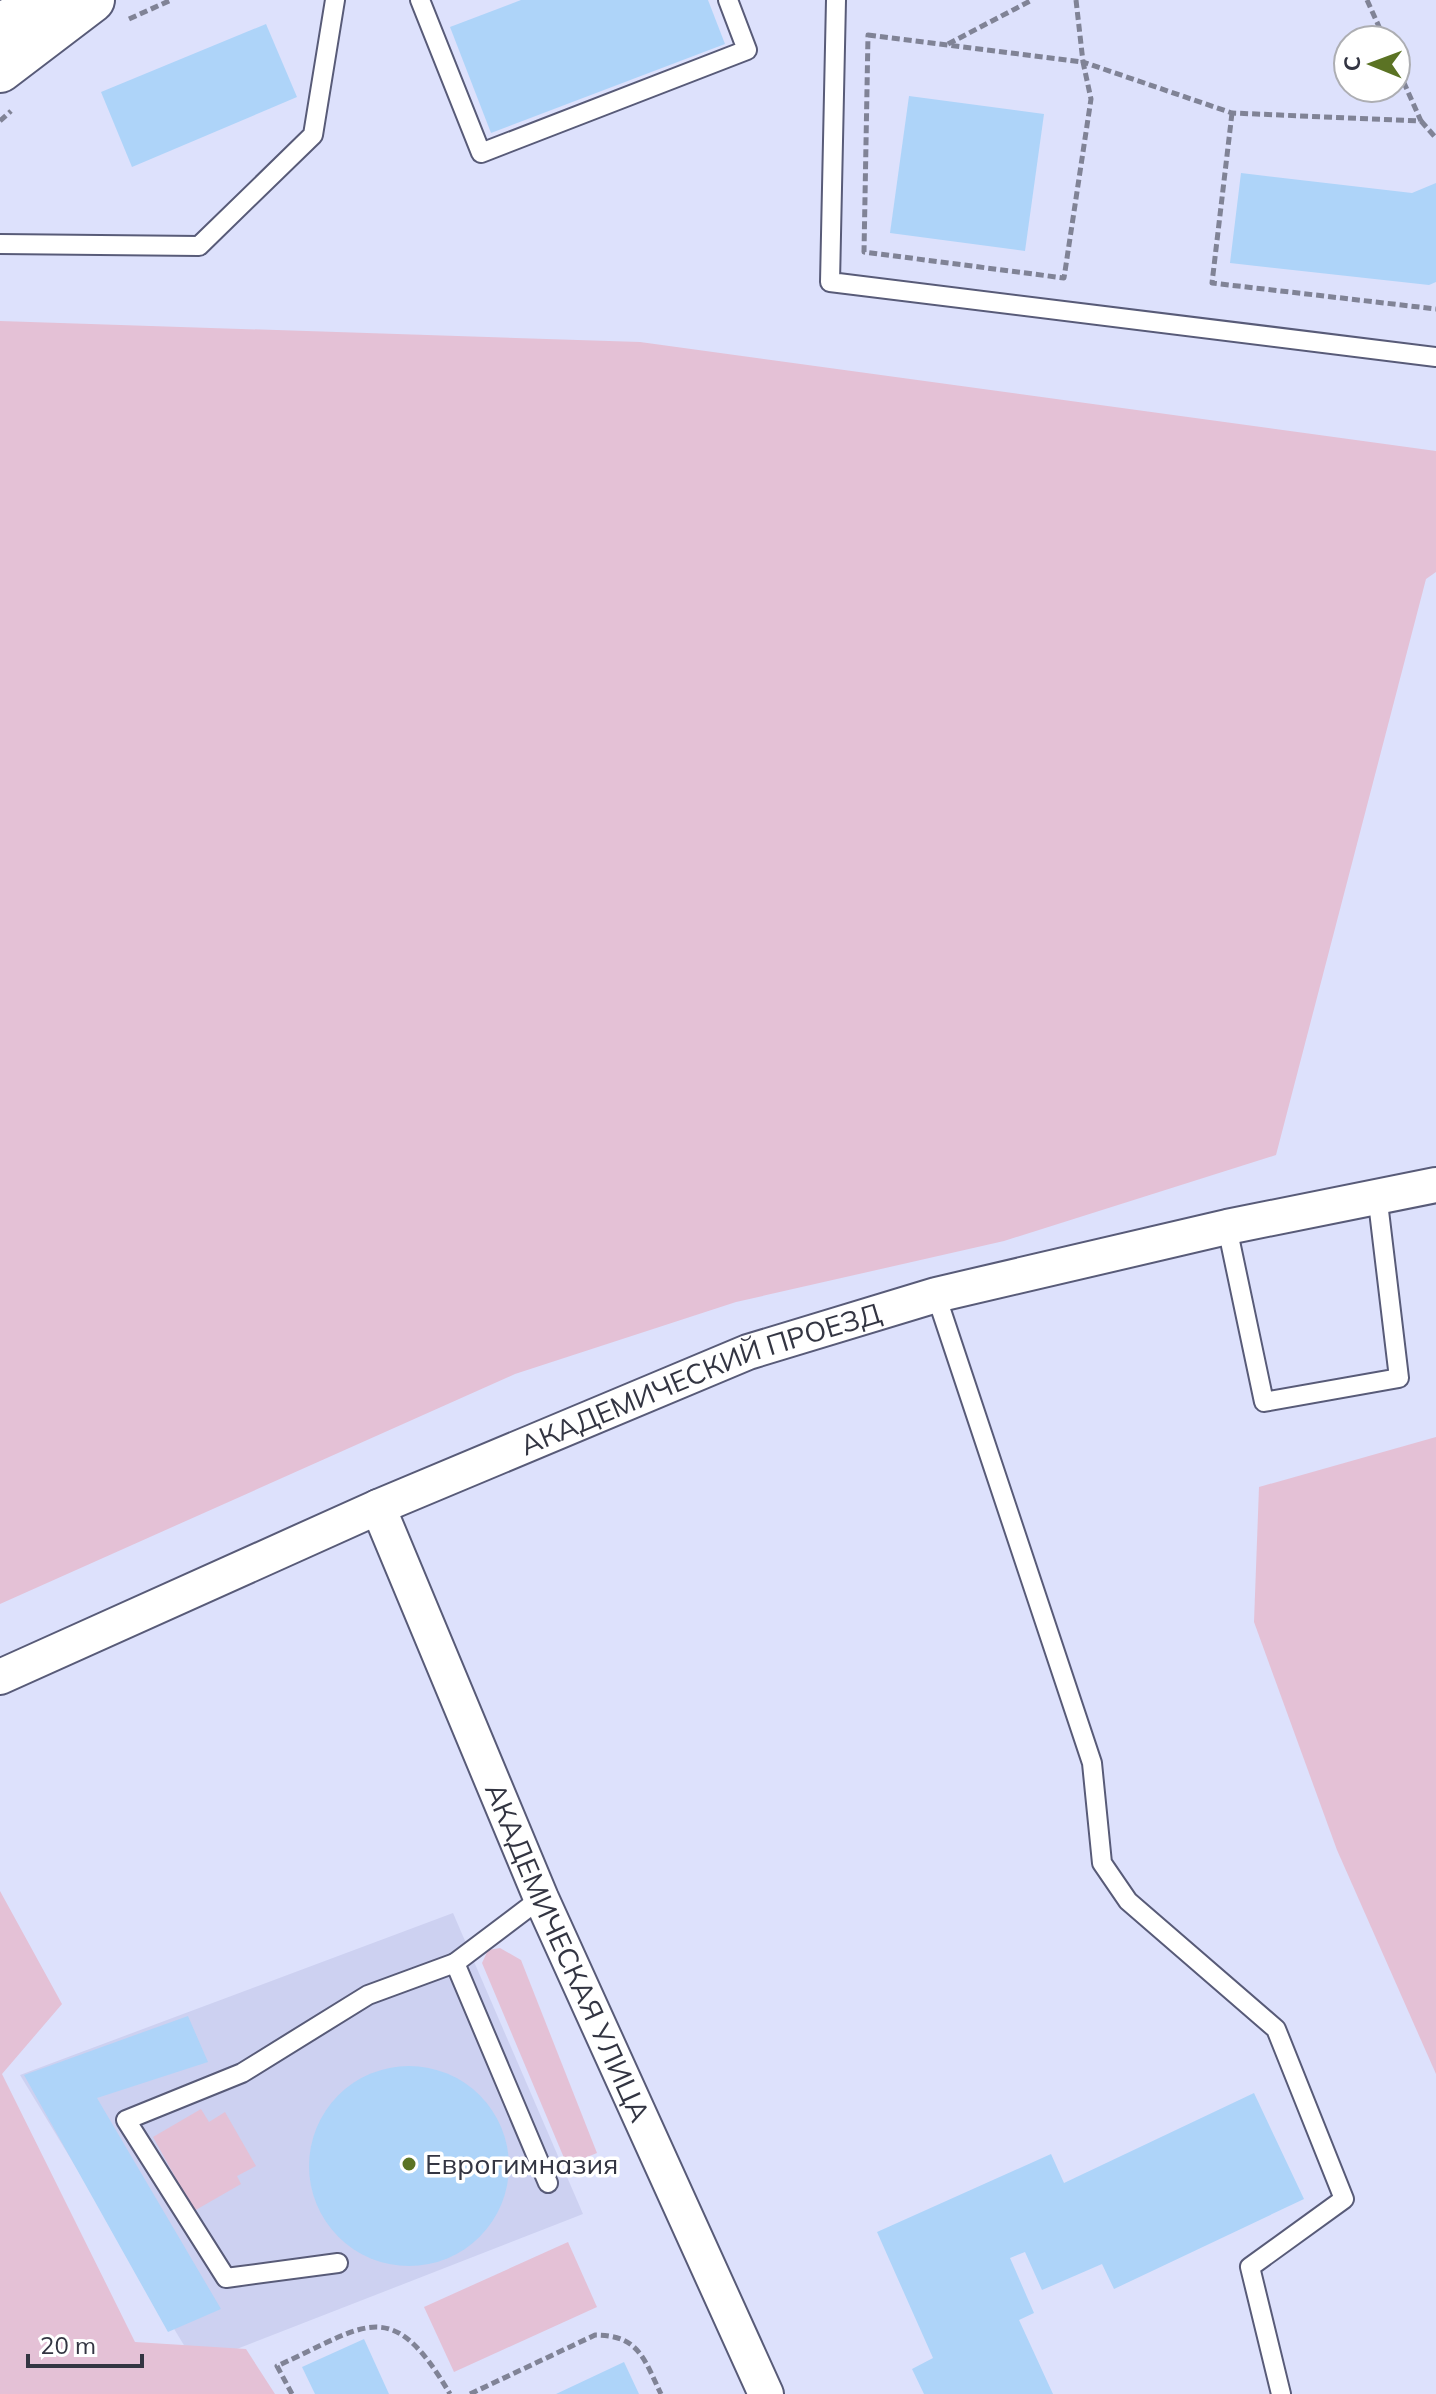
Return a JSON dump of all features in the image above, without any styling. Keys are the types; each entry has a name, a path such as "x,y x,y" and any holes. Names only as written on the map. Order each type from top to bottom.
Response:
{"street":[{"path":"0,25 56,0"},
{"path":"0,70 92,0"},
{"name":"АКАДЕМИЧЕСКИЙ ПРОЕЗД","path":"0,1677 378,1507 748,1352 936,1295 1377,1194 1436,1185"},
{"name":"АКАДЕМИЧЕСКАЯ УЛИЦА","path":"378,1507 541,1898 654,2154 766,2394"}],"lane":[{"path":"0,244 199,246 313,135 335,0"},
{"path":"426,2 481,153 747,50 728,0"},
{"path":"836,0 830,282 1436,357"},
{"path":"1227,1227 1264,1402 1399,1378 1377,1194"},
{"path":"936,1295 1092,1763 1102,1863 1128,1901 1276,2029 1344,2199 1250,2267 1281,2394"},
{"path":"338,2263 226,2278 126,2120 242,2073 368,1995 455,1963 541,1898"},
{"path":"455,1963 548,2183"}],"path":[{"path":"947,45 1032,0"},
{"path":"1076,0 1083,62 1091,99 1064,278 864,252 868,35 1083,62 1232,113 1421,121"},
{"path":"1367,0 1378,24"},
{"path":"1412,101 1421,121 1436,138"},
{"path":"1232,113 1212,283 1436,309"},
{"path":"292,2394 277,2366 361,2328 386,2325 411,2338 450,2394"},
{"path":"470,2394 595,2335 617,2335 639,2350 661,2394"}],"shaded area":[{"path":"0,321 640,342 1436,451 1436,572 1426,579 1276,1155 1004,1241 736,1302 515,1374 0,1604"},
{"path":"1436,1437 1436,2074 1337,1850 1254,1622 1259,1487"},
{"path":"0,1891 62,2004 2,2074 135,2342 246,2349 275,2394 0,2394"},
{"path":"453,1913 583,2214 196,2365 20,2075"},
{"path":"500,1948 521,1960 597,2153 567,2165 482,1963 488,1950"},
{"path":"201,2109 209,2122 225,2112 256,2166 237,2176 241,2184 194,2211 153,2137"},
{"path":"568,2242 597,2307 454,2372 424,2307"}],"building":[{"path":"521,0 708,0 725,44 491,133 450,27"},
{"path":"266,24 297,97 132,167 101,92"},
{"path":"909,96 1044,114 1025,251 890,233"},
{"path":"1241,173 1412,193 1436,183 1436,282 1429,285 1230,263"},
{"path":"188,2016 208,2062 97,2098 221,2309 168,2332 24,2075"},
{"name":"Еврогимназия","path":"409,2066 447,2074 480,2095 501,2128 509,2166 501,2204 480,2237 447,2258 409,2266 371,2258 338,2237 317,2204 309,2166 317,2128 338,2095 371,2074"},
{"path":"1254,2093 1304,2199 1114,2289 1102,2264 1042,2290 1025,2252 1010,2258 1034,2313 1019,2320 1053,2394 924,2394 912,2369 933,2358 877,2232 1051,2154 1064,2183"},
{"path":"364,2339 389,2394 315,2394 302,2367"},
{"path":"624,2362 639,2394 556,2394"}],"place":[{"name":"Еврогимназия","path":"409,2164"}]}
